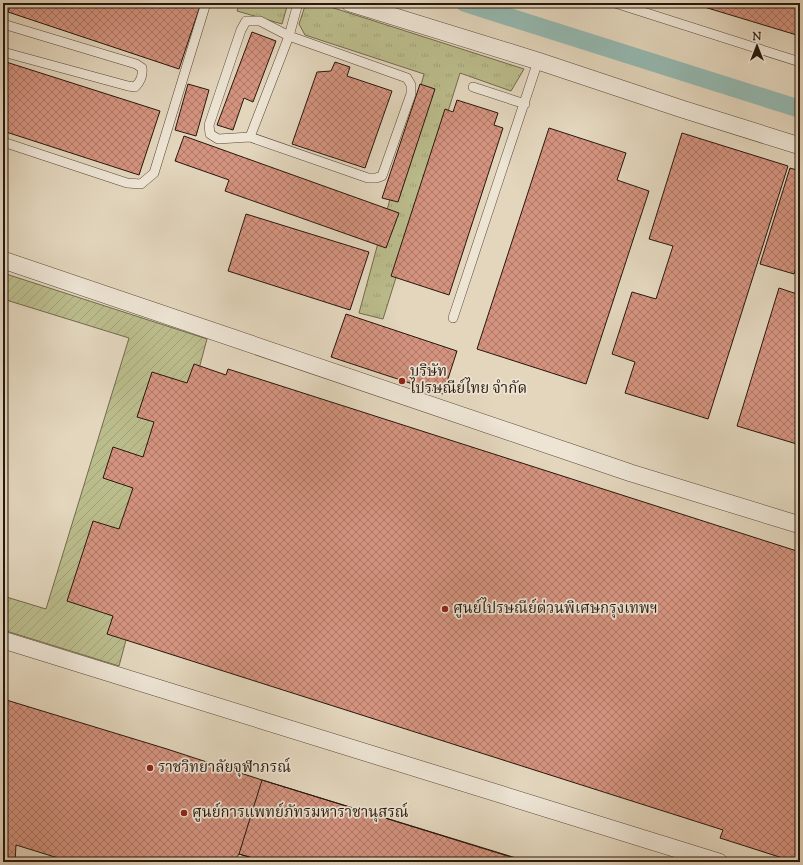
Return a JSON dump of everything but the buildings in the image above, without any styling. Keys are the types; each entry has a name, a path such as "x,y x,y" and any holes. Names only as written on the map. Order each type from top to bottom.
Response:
{"street":[{"path":"350,3 538,61 682,109 800,146"},
{"path":"3,260 631,473 800,525"},
{"path":"3,640 719,862"}],"lane":[{"path":"3,142 127,183 141,184 154,173 206,3"},
{"path":"250,137 288,36 298,3"},
{"path":"615,3 800,62"},
{"path":"246,21 260,21 288,36 407,78 411,85 412,94 382,176 368,178 250,137 218,139 210,134 209,125 240,30 246,21"},
{"path":"3,24 136,64 142,68 143,74 140,82 135,87 128,86 3,52"},
{"path":"454,318 538,61"},
{"path":"473,87 525,104"}],"green space":[{"path":"240,3 288,3 282,24 237,11"},
{"path":"306,3 318,3 524,69 511,91 460,73 383,319 359,313 424,74 305,35 299,24"},
{"path":"3,273 207,339 119,666 3,630 3,596 46,609 129,338 3,299"}],"waterway":[{"path":"465,3 800,109"}],"place":[{"name":"บริษัท ไปรษณีย์ไทย จำกัด","path":"402,381"},
{"name":"ศูนย์ไปรษณีย์ด่วนพิเศษกรุงเทพฯ","path":"445,609"},
{"name":"ราชวิทยาลัยจุฬาภรณ์","path":"150,768"},
{"name":"ศูนย์การแพทย์ภัทรมหาราชานุสรณ์","path":"184,813"}]}
